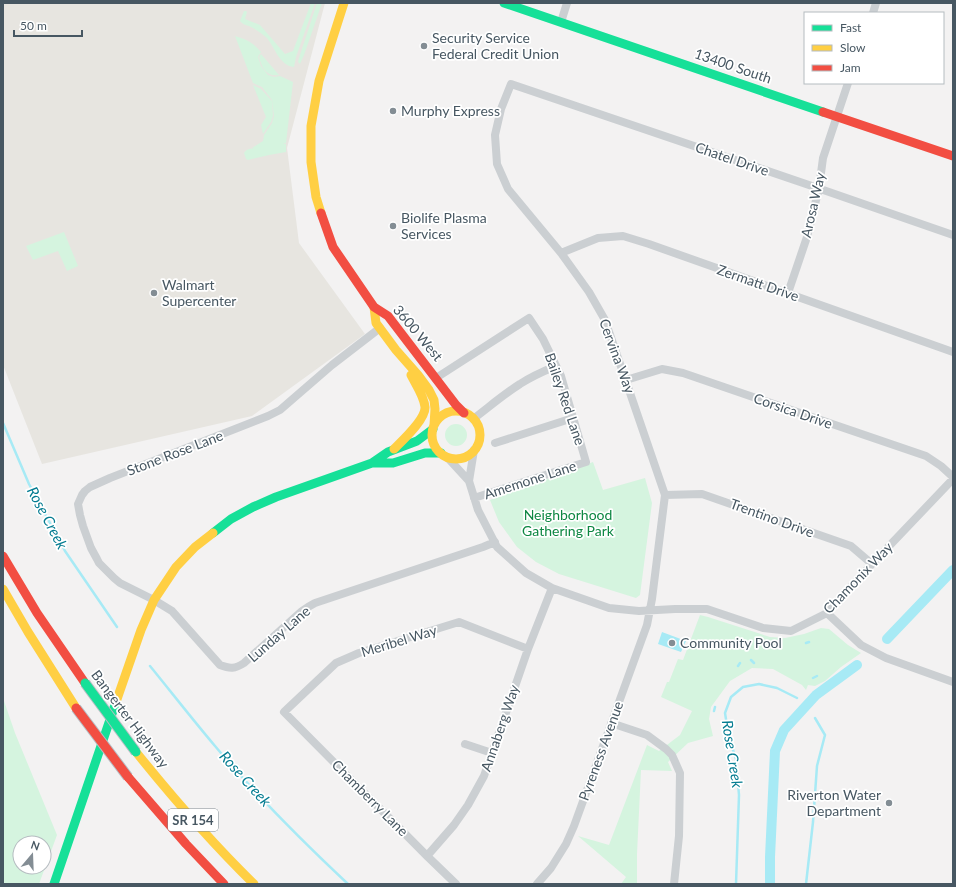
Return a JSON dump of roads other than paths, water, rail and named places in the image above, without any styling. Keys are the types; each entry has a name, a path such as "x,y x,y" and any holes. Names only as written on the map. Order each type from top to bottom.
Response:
{"main road":[{"path":"344,3 319,81 311,126 311,162 316,197 333,247 374,307"},
{"name":"13400 South","path":"504,3 953,156"},
{"name":"3600 West","path":"374,307 376,323 396,350 418,375 434,400 435,409 433,427"},
{"name":"3600 West","path":"374,307 388,316 456,405 464,413"},
{"path":"392,451 420,421 424,413 425,406 420,390 396,350"},
{"path":"54,884 140,630 154,600 176,567 195,547 231,519 276,497 372,463 388,452 417,442 444,414 457,411 471,416 479,429 480,436 478,444 474,450 466,456 457,459 444,455 425,453 393,463 372,463"},
{"path":"433,427 432,438 435,446 444,455"},
{"name":"Bangerter Highway","path":"3,556 38,613 85,683 136,752 189,816 254,884"},
{"name":"SR 154","path":"3,589 76,708 128,778 186,844 224,884"}],"street":[{"path":"561,22 567,3"},
{"name":"Chatel Drive","path":"511,84 953,235"},
{"name":"Cervina Way","path":"511,84 501,109 495,135 497,164 508,189 562,253 589,292 605,320 665,495 651,611"},
{"name":"Arosa Way","path":"788,293 807,237 819,188 823,158 848,84"},
{"name":"Zermatt Drive","path":"562,253 598,238 623,236 953,352"},
{"name":"Bailey Red Lane","path":"436,378 529,318 543,339 561,376 586,462"},
{"name":"Stone Rose Lane","path":"154,600 120,583 96,559 88,541 78,508 78,504 85,491 90,487 110,478 280,410 332,365 380,328"},
{"path":"473,419 521,383 556,366"},
{"name":"Corsica Drive","path":"626,380 662,369 683,373 926,456 941,466 953,478"},
{"path":"495,443 573,418"},
{"name":"Chamonix Way","path":"474,450 469,481 478,510 497,547 526,573 552,588 609,608 639,611 707,609 763,628 791,631 827,613 953,478"},
{"name":"Chamonix Way","path":"444,455 469,481"},
{"name":"Amemone Lane","path":"474,498 586,462"},
{"name":"Trentino Drive","path":"665,495 702,494 851,546 872,564"},
{"name":"Lunday Lane","path":"154,600 172,612 220,665 232,669 244,663 302,611 315,603 495,542"},
{"name":"Annaberg Way","path":"427,856 454,825 468,805 484,776 528,649 552,588"},
{"name":"Pyreness Avenue","path":"537,884 566,844 574,826 651,611"},
{"path":"827,613 861,645 886,658 953,681"},
{"name":"Meribel Way","path":"284,712 336,663 358,653 459,622 528,649"},
{"name":"Chamberry Lane","path":"284,712 456,884"},
{"path":"611,723 647,735 672,755 680,773 679,836 674,884"},
{"path":"465,744 492,753"}],"water":[{"name":"Community Pool","path":"662,632 686,641 681,652 658,644"}],"waterway":[{"name":"Rose Creek","path":"3,423 29,484 65,551 117,627"},
{"path":"887,639 953,570"},
{"path":"751,660 754,663"},
{"path":"770,884 775,751 784,730 816,695 857,665"},
{"name":"Rose Creek","path":"150,666 246,782 296,834 348,884"},
{"path":"813,678 817,676"},
{"name":"Rose Creek","path":"736,884 739,795 736,759 729,738 725,713 731,697 743,687 759,684 777,688 797,698"},
{"path":"714,711 715,707"},
{"name":"Rose Creek","path":"806,884 813,822 817,766 825,735 815,718"}],"place":[{"name":"Security Service Federal Credit Union","path":"424,46"},
{"name":"Murphy Express","path":"393,111"},
{"name":"Biolife Plasma Services","path":"393,226"},
{"name":"Walmart Supercenter","path":"154,293"},
{"name":"Community Pool","path":"672,643"},
{"name":"Riverton Water Department","path":"889,803"}],"park label":[{"name":"Neighborhood Gathering Park","path":"568,524"}]}
